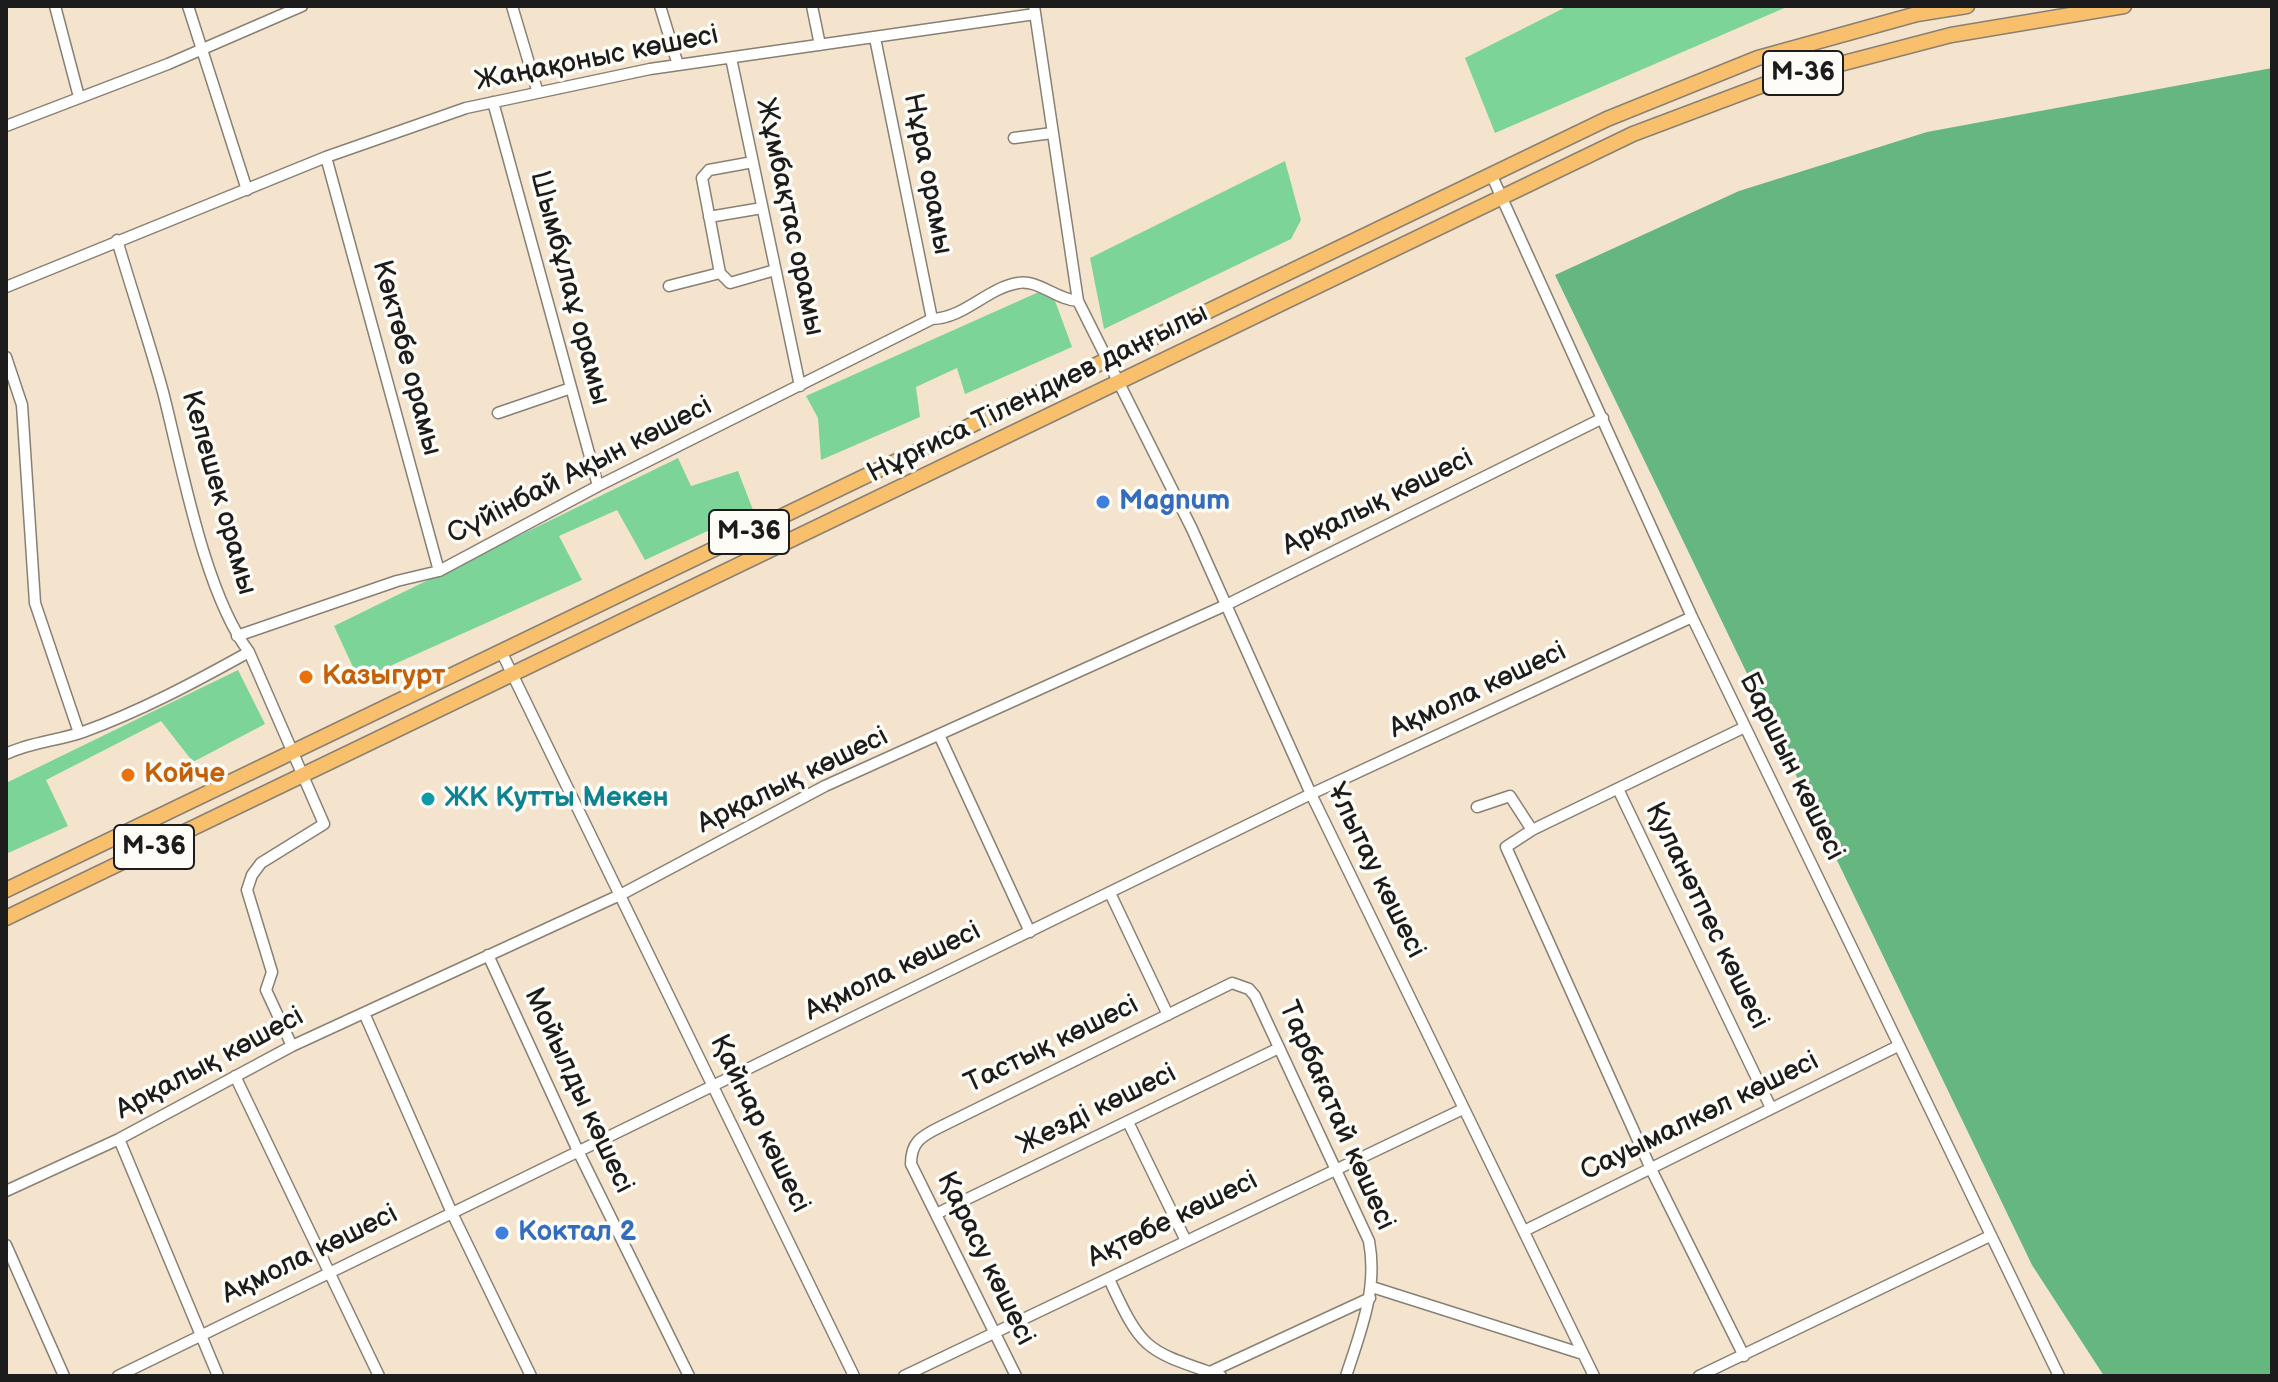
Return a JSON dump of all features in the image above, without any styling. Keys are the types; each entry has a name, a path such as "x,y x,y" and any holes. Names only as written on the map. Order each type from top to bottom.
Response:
{"main road":[{"name":"Нұрғиса Тілендиев даңғылы","path":"6,890 1607,119 1758,58 1917,14 1967,6"},
{"name":"Нұрғиса Тілендиев даңғылы","path":"6,918 514,676 1633,134 1771,82 1951,35 2124,6"}],"street":[{"path":"55,6 79,97"},
{"path":"188,6 247,190"},
{"path":"6,126 302,6"},
{"path":"512,6 537,90"},
{"path":"660,6 678,65"},
{"path":"812,6 820,45"},
{"name":"Жаңақоныс көшесі","path":"6,287 326,157 466,108 537,90 678,65 875,38 1034,10"},
{"name":"Ұлытау көшесі","path":"1034,10 1078,301 1121,382 1311,794 1594,1376"},
{"name":"Нұра орамы","path":"875,38 932,319"},
{"name":"Жұмбақтас орамы","path":"731,58 800,386"},
{"name":"Шымбұлаұ орамы","path":"493,102 598,486"},
{"path":"1014,138 1052,133"},
{"name":"Көктөбе орамы","path":"326,157 439,571"},
{"path":"753,162 705,174 702,178 720,273 730,283 775,270"},
{"name":"Баршын көшесі","path":"1491,174 1692,617 2059,1376"},
{"path":"709,217 762,208"},
{"name":"Келешек орамы","path":"117,240 161,387 201,541 237,636 249,652 324,824 256,867 247,890 272,972 266,990 292,1046"},
{"path":"669,286 720,273"},
{"name":"Сүйінбай Ақын көшесі","path":"237,636 397,581 439,571 598,486 932,319 952,317 1017,283 1032,284 1060,299 1078,301"},
{"path":"6,357 22,405 35,603 79,733"},
{"path":"498,413 571,388"},
{"name":"Арқалық көшесі","path":"6,1191 119,1139 292,1046 622,894 825,786 940,737 1226,605 1603,418"},
{"name":"Ақмола көшесі","path":"118,1376 1311,794 1692,617"},
{"name":"Қайнар көшесі","path":"501,651 622,894 854,1376"},
{"path":"6,754 25,745 79,733 186,687 249,652"},
{"path":"1744,1356 1651,1169 1506,847 1532,830 1745,727"},
{"path":"940,737 1030,932"},
{"name":"Қуланөтпес көшесі","path":"1618,789 1771,1108"},
{"path":"1477,807 1510,796 1532,830"},
{"path":"1110,893 1168,1015"},
{"name":"Мойылды көшесі","path":"488,955 578,1151 689,1376"},
{"name":"Тастық көшесі","path":"911,1164 911,1148 922,1137 1232,983"},
{"name":"Тарбағатай көшесі","path":"1232,983 1249,989 1255,996 1369,1241 1371,1293 1346,1376"},
{"path":"364,1013 452,1213 531,1376"},
{"name":"Сауымалкөл көшесі","path":"1524,1231 1898,1046"},
{"name":"Жезді көшесі","path":"936,1214 1279,1048"},
{"path":"235,1076 379,1376"},
{"name":"Ақтөбе көшесі","path":"904,1376 1463,1109"},
{"path":"1128,1122 1186,1241"},
{"path":"119,1139 198,1335 218,1376"},
{"name":"Қарасу көшесі","path":"911,1164 1016,1376"},
{"path":"1699,1376 1990,1236"},
{"path":"6,1245 64,1376"},
{"path":"1109,1279 1141,1341 1161,1355 1221,1376"},
{"path":"1210,1372 1371,1293 1583,1354"}],"green space":[{"path":"1568,6 1789,6 1495,133 1465,58"},
{"path":"2272,68 2272,1376 2104,1376 2032,1265 1555,275 1739,191 1927,132"},
{"path":"1285,161 1301,220 1291,239 1104,329 1090,258"},
{"path":"1050,287 1072,347 965,394 957,368 916,387 920,417 821,460 818,418 806,396"},
{"path":"678,458 691,486 738,471 753,510 645,560 617,510 559,536 582,580 359,680 334,626"},
{"path":"238,670 265,724 193,762 161,721 46,780 68,826 6,854 6,783"}],"place":[{"name":"Magnum","path":"1103,502"},
{"name":"Казыгурт","path":"306,677"},
{"name":"Койче","path":"128,775"},
{"name":"ЖК Кутты Мекен","path":"428,799"},
{"name":"Коктал 2","path":"502,1233"}]}
